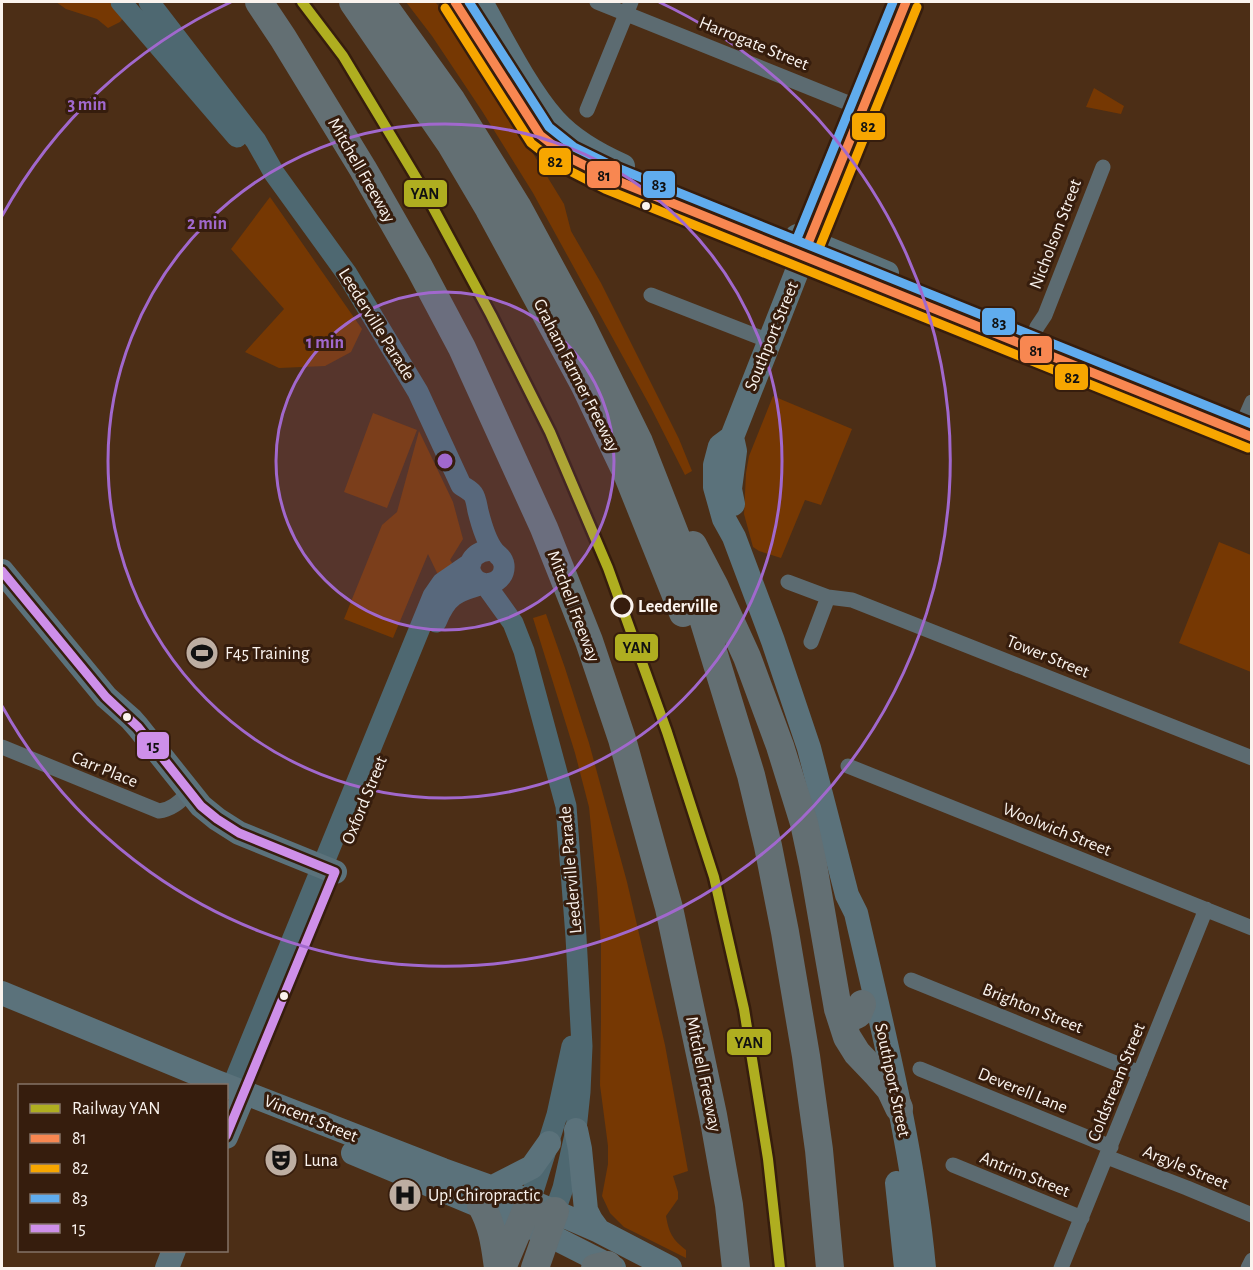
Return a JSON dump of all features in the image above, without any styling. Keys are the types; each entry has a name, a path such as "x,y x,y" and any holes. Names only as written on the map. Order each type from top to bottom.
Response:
{"highway":[{"name":"Mitchell Freeway","path":"259,2 363,169 462,348 544,528 589,640 622,739 669,908 713,1115 729,1205 735,1256"},
{"name":"Graham Farmer Freeway","path":"353,2 450,143 585,384 628,476 751,775"},
{"path":"381,2 452,101 517,206 715,587 747,657 780,746 804,824 850,1007 847,1037 857,1053 890,1089 899,1108"},
{"path":"639,442 677,539 697,599 751,775 768,846 804,1045 819,1150 830,1269"},
{"path":"487,1197 489,1220 500,1269"},
{"path":"500,1269 538,1217"},
{"path":"535,1269 538,1217"}],"main road":[{"name":"Leederville Parade","path":"121,2 246,147 274,173"},
{"name":"Leederville Parade","path":"149,2 256,141 274,173 348,274 418,392 461,485 474,495 485,532 494,552"},
{"path":"454,2 540,135 568,157 610,178 806,249 1032,340 1248,421"},
{"path":"481,2 544,106 555,120 577,140 596,153 806,249"},
{"name":"Southport Street","path":"806,249 732,437 720,446 715,487 724,519 734,537 773,641 809,747 847,895 856,913 890,1058 910,1163 924,1269"},
{"name":"Leederville Parade","path":"461,485 460,499 469,525 472,560"},
{"path":"483,551 494,552 504,562 504,572 490,581 478,582 471,574 472,560 483,551"},
{"name":"Oxford Street","path":"327,875 433,596 442,583 472,560"},
{"path":"2,571 105,697 116,721 185,796 210,828 235,843 327,875"},
{"name":"Leederville Parade","path":"490,581 508,592 513,623 524,651 566,806 579,979 582,1046 580,1092 576,1130 563,1188 538,1217"},
{"name":"Oxford Street","path":"228,1087 327,875 446,601 459,591 490,581"},
{"name":"Southport Street","path":"847,895 844,916 850,1007"},
{"name":"Leederville Parade","path":"538,1217 549,1143 572,1046 579,979"},
{"name":"Vincent Street","path":"2,993 205,1084"},
{"name":"Vincent Street","path":"2,1008 201,1084"},
{"name":"Southport Street","path":"877,1074 898,1187 906,1269"},
{"name":"Vincent Street","path":"228,1094 538,1217"},
{"path":"576,1130 586,1210 599,1231"},
{"path":"487,1197 532,1167 549,1143"},
{"path":"538,1217 599,1231 670,1269"},
{"path":"538,1217 606,1267"},
{"path":"166,1269 174,1252"}],"street":[{"name":"Harrogate Street","path":"597,2 628,7 863,109"},
{"name":"Southport Street","path":"806,249 906,2"},
{"path":"587,110 628,7"},
{"name":"Nicholson Street","path":"1032,340 1045,315 1102,167"},
{"path":"651,295 769,341"},
{"name":"Tower Street","path":"788,582 828,597 852,600 1251,758"},
{"path":"811,642 828,597"},
{"name":"Carr Place","path":"2,747 159,811 165,811 185,796"},
{"name":"Woolwich Street","path":"848,766 1251,928"},
{"name":"Coldstream Street","path":"1061,1269 1206,909"},
{"name":"Brighton Street","path":"911,980 1140,1073"},
{"name":"Deverell Lane","path":"920,1069 1109,1152"},
{"name":"Argyle Street","path":"1109,1152 1251,1215"},
{"name":"Antrim Street","path":"953,1165 1082,1218"},
{"path":"1248,1269 1251,1260"}],"shaded area":[{"path":"56,2 122,2 127,14 120,22 108,28 97,19 66,9"},
{"path":"406,2 435,2 438,5 486,77 564,204 571,231 601,283 679,439 692,471 685,475 650,406 533,193 482,111 432,36"},
{"path":"1094,88 1124,106 1121,114 1086,107"},
{"path":"270,197 362,329 351,352 325,366 279,368 245,352 284,309 231,249"},
{"path":"773,396 852,429 821,505 805,500 781,558 753,547 744,514 749,456"},
{"path":"373,413 417,430 387,508 344,492"},
{"path":"419,431 453,502 463,539 450,560 455,567 439,577 428,554 393,638 344,619 382,525 397,512"},
{"path":"1219,542 1251,555 1251,672 1179,643"},
{"path":"546,614 589,743 627,882 665,1045 688,1171 673,1176 678,1199 666,1216 672,1235 686,1250 686,1258 624,1227 610,1213 602,1196 608,1164 608,1146 600,1085 601,946 597,888 589,807 575,753 533,618"}],"rail line":[{"name":"YAN","path":"302,2 343,56 423,189 491,315 550,432 608,568 667,732 714,877 744,1009 768,1159 780,1268"}],"transit line":[{"name":"81","path":"455,2 540,135 568,157 610,178 1252,437"},
{"name":"83","path":"469,2 549,127 574,147 615,167 1252,424"},
{"name":"83","path":"798,236 893,2"},
{"name":"81","path":"809,241 906,2"},
{"name":"82","path":"820,246 917,7"},
{"name":"82","path":"445,8 531,143 562,167 605,189 1248,448"},
{"name":"15","path":"2,571 106,697 138,727 201,806 239,833 335,872 228,1131"}],"place":[{"name":"Leederville","path":"622,606"},
{"name":"F45 Training","path":"202,653"},
{"name":"Luna","path":"281,1160"},
{"name":"Up! Chiropractic","path":"405,1195"}]}
